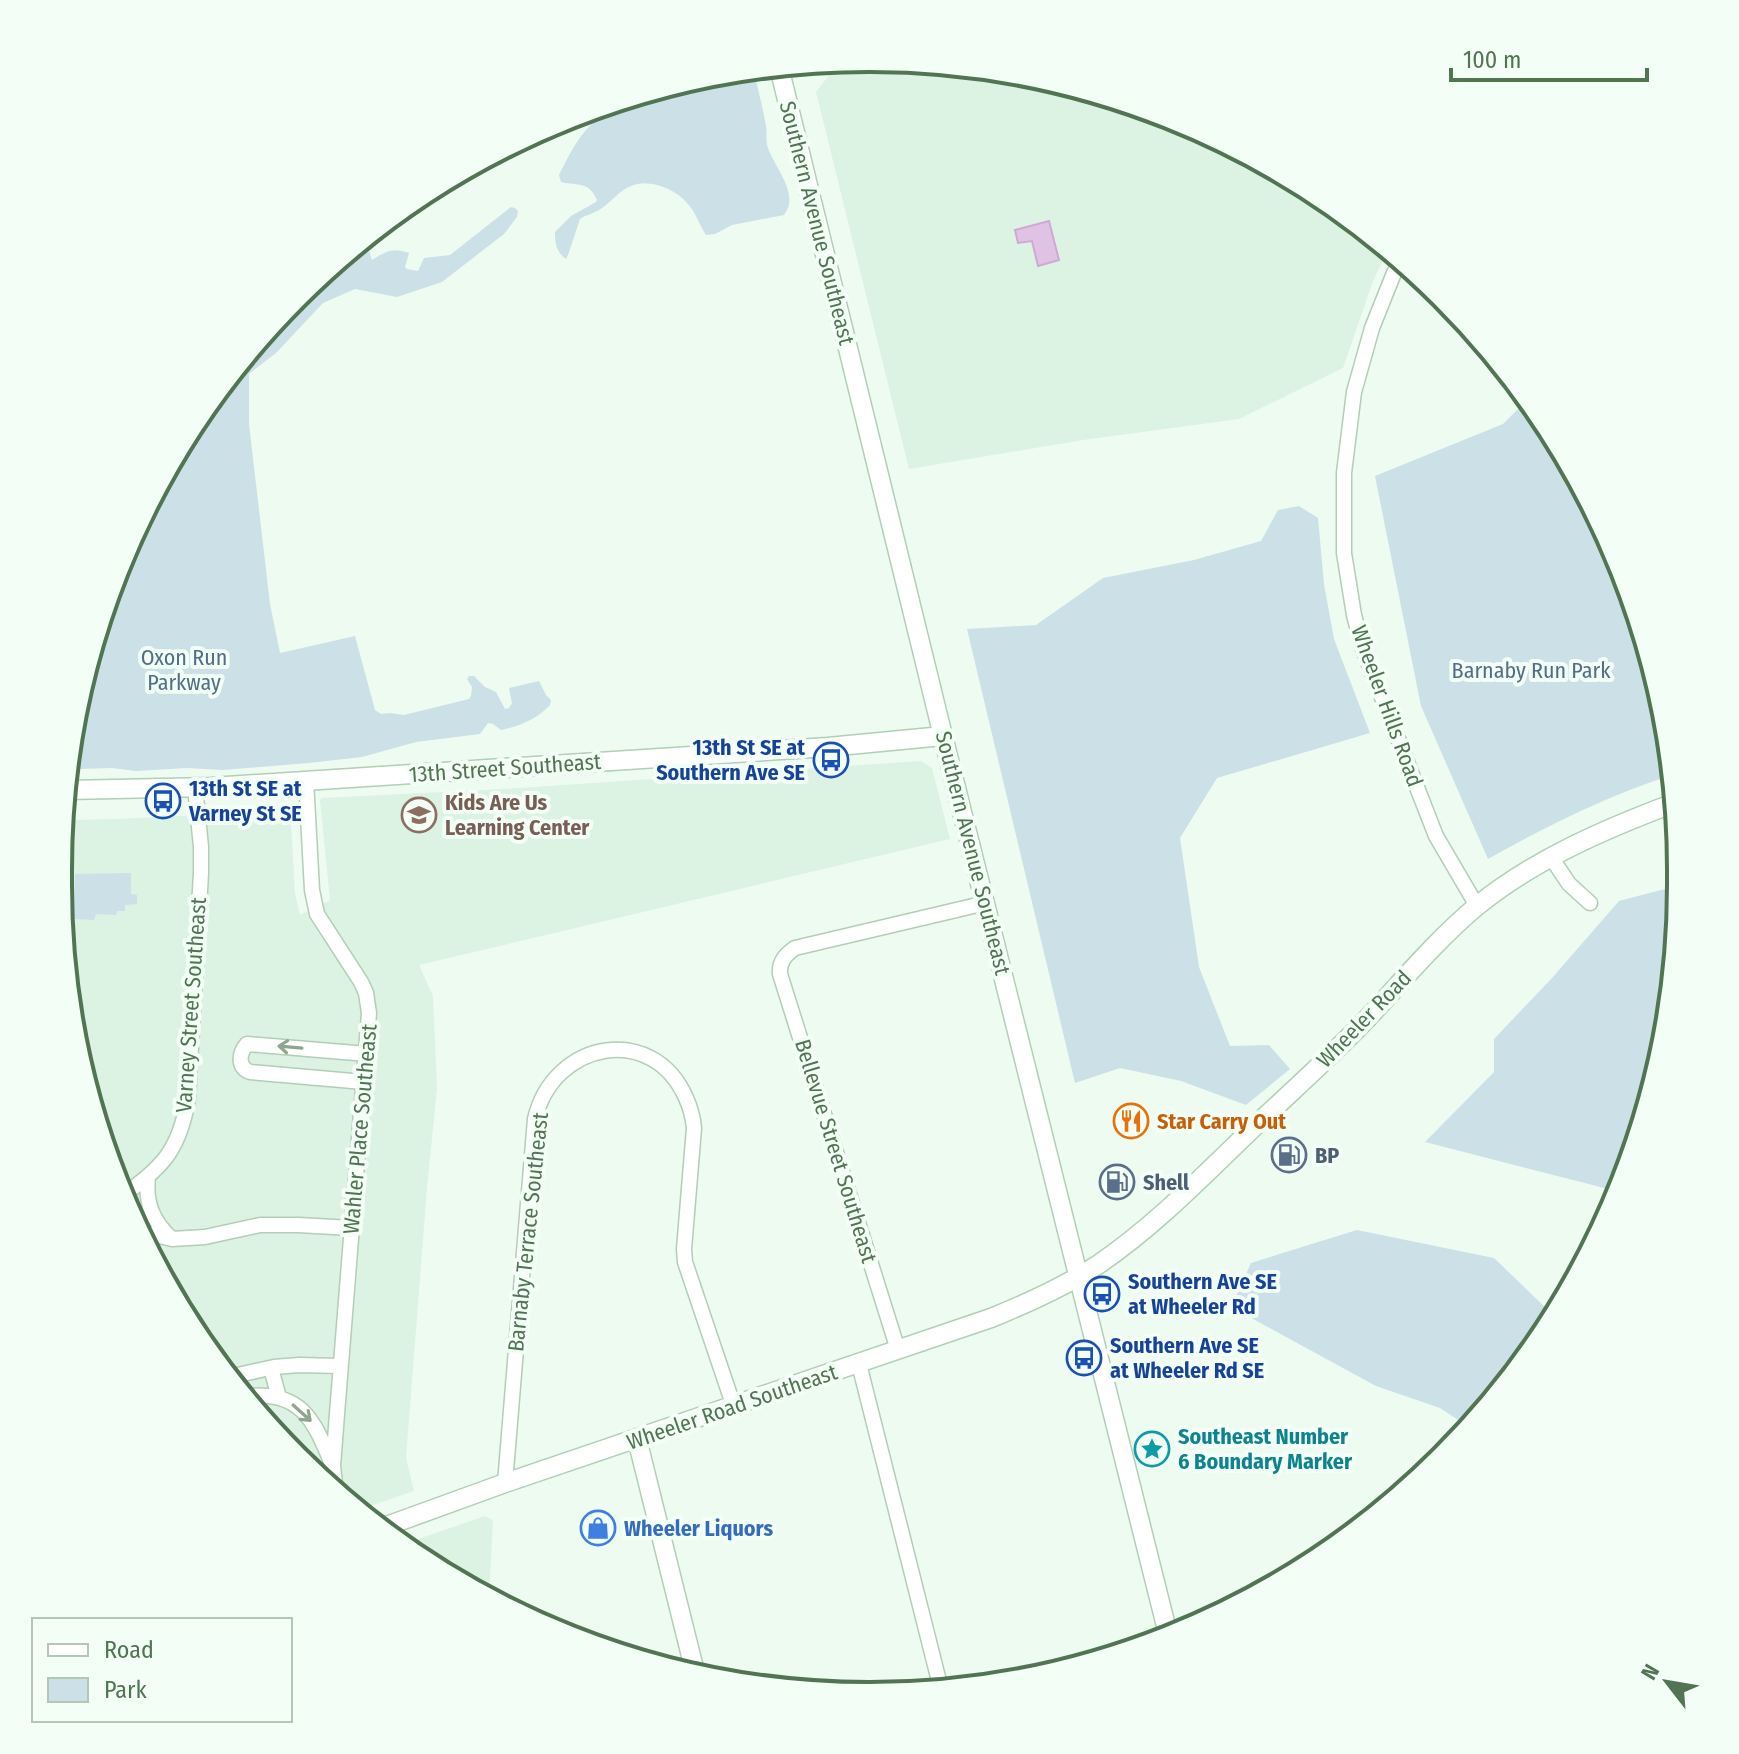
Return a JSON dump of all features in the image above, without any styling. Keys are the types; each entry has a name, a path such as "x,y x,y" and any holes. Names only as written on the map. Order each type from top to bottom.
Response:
{"main road":[{"name":"Southern Avenue Southeast","path":"782,77 1166,1625"},
{"name":"13th Street Southeast","path":"77,790 195,787 828,747 943,736"},
{"name":"Wheeler Road","path":"1079,1275 1098,1265 1133,1238 1180,1197 1349,1037 1440,940 1477,906 1551,857 1617,825 1664,807"},
{"name":"Wheeler Road Southeast","path":"393,1524 991,1318 1079,1275"},
{"path":"637,1439 693,1662"}],"street":[{"name":"Wheeler Hills Road","path":"1396,271 1372,328 1354,392 1344,473 1344,553 1363,649 1436,836 1477,906"},
{"name":"Wahler Place Southeast","path":"306,780 312,890 317,914 366,993 369,1013 334,1475"},
{"name":"Varney Street Southeast","path":"132,1189 160,1165 173,1147 186,1114 201,867 195,787"},
{"path":"1551,857 1569,884 1590,903"},
{"name":"Bellevue Street Southeast","path":"898,1350 780,974 781,963 787,953 795,948 986,903"},
{"path":"364,1082 250,1072 244,1070 240,1057 247,1044 367,1054"},
{"name":"Barnaby Terrace Southeast","path":"505,1483 535,1119 542,1098 553,1080 568,1066 588,1055 619,1050 650,1059 673,1076 691,1109 694,1128 685,1262 734,1407"},
{"path":"148,1177 148,1200 155,1221 172,1239"},
{"path":"153,1234 172,1239 205,1237 260,1225 352,1228"},
{"path":"859,1364 938,1678"},
{"path":"241,1374 299,1365 340,1366"},
{"path":"271,1368 279,1398"},
{"path":"258,1395 268,1394 288,1401 307,1414 318,1430 333,1466"}],"shaded area":[{"path":"870,72 974,79 1025,87 1126,114 1222,154 1313,206 1383,260 1343,368 1239,419 1083,440 909,469 816,92 830,73"},
{"path":"1049,221 1059,260 1038,266 1032,241 1018,243 1015,230"},
{"path":"921,761 932,768 950,839 419,965 433,996 437,1088 406,1458 414,1491 370,1506 306,1448 237,1370 206,1328 179,1283 133,1190 114,1141 87,1040 74,937 74,820 290,808 295,893 300,915 330,900 322,798"},
{"path":"485,1516 493,1520 490,1585 426,1548 415,1540"}],"green space":[{"path":"756,80 767,145 788,189 788,207 784,215 732,225 706,235 693,210 682,198 661,186 638,184 580,219 566,259 557,247 555,232 571,216 597,200 587,187 561,182 559,175 595,121 613,114 663,99"},
{"name":"Oxon Run Parkway","path":"511,207 518,211 504,234 442,282 397,297 355,289 323,303 276,353 249,374 249,424 270,604 280,653 355,636 375,710 381,714 404,715 469,699 472,687 467,679 469,676 474,676 485,687 496,692 505,709 512,703 509,688 539,681 551,700 550,705 534,718 501,730 488,723 480,734 416,742 362,757 223,770 79,769 87,714 114,613 154,517 206,426 270,344 306,306 369,250 372,260 389,251 409,253 405,267 418,271 424,258 450,255"},
{"name":"Barnaby Run Park","path":"1519,408 1560,471 1606,564 1640,663 1652,714 1661,779 1578,812 1488,859 1421,706 1375,476 1503,424"},
{"path":"1299,506 1318,518 1324,584 1334,639 1370,733 1217,778 1180,838 1199,967 1230,1046 1269,1045 1290,1069 1246,1105 1181,1081 1120,1068 1075,1083 967,629 1036,625 1103,578 1194,560 1261,541 1278,510"},
{"path":"131,873 131,894 137,895 137,904 125,905 125,911 117,911 116,915 96,914 94,920 74,919 75,874"},
{"path":"1666,889 1665,937 1652,1040 1625,1141 1607,1189 1425,1142 1494,1072 1494,1039 1619,901"},
{"path":"1357,1230 1494,1258 1545,1307 1502,1370 1459,1420 1440,1408 1376,1386 1231,1307 1251,1263"}],"place":[{"name":"13th St SE at Southern Ave SE","path":"831,760"},
{"name":"13th St SE at Varney St SE","path":"163,801"},
{"name":"Kids Are Us Learning Center","path":"419,815"},
{"name":"Star Carry Out","path":"1131,1121"},
{"name":"BP","path":"1289,1155"},
{"name":"Shell","path":"1117,1182"},
{"name":"Southern Ave SE at Wheeler Rd","path":"1102,1294"},
{"name":"Southern Ave SE at Wheeler Rd SE","path":"1084,1358"},
{"name":"Southeast Number 6 Boundary Marker","path":"1152,1449"},
{"name":"Wheeler Liquors","path":"598,1528"}]}
